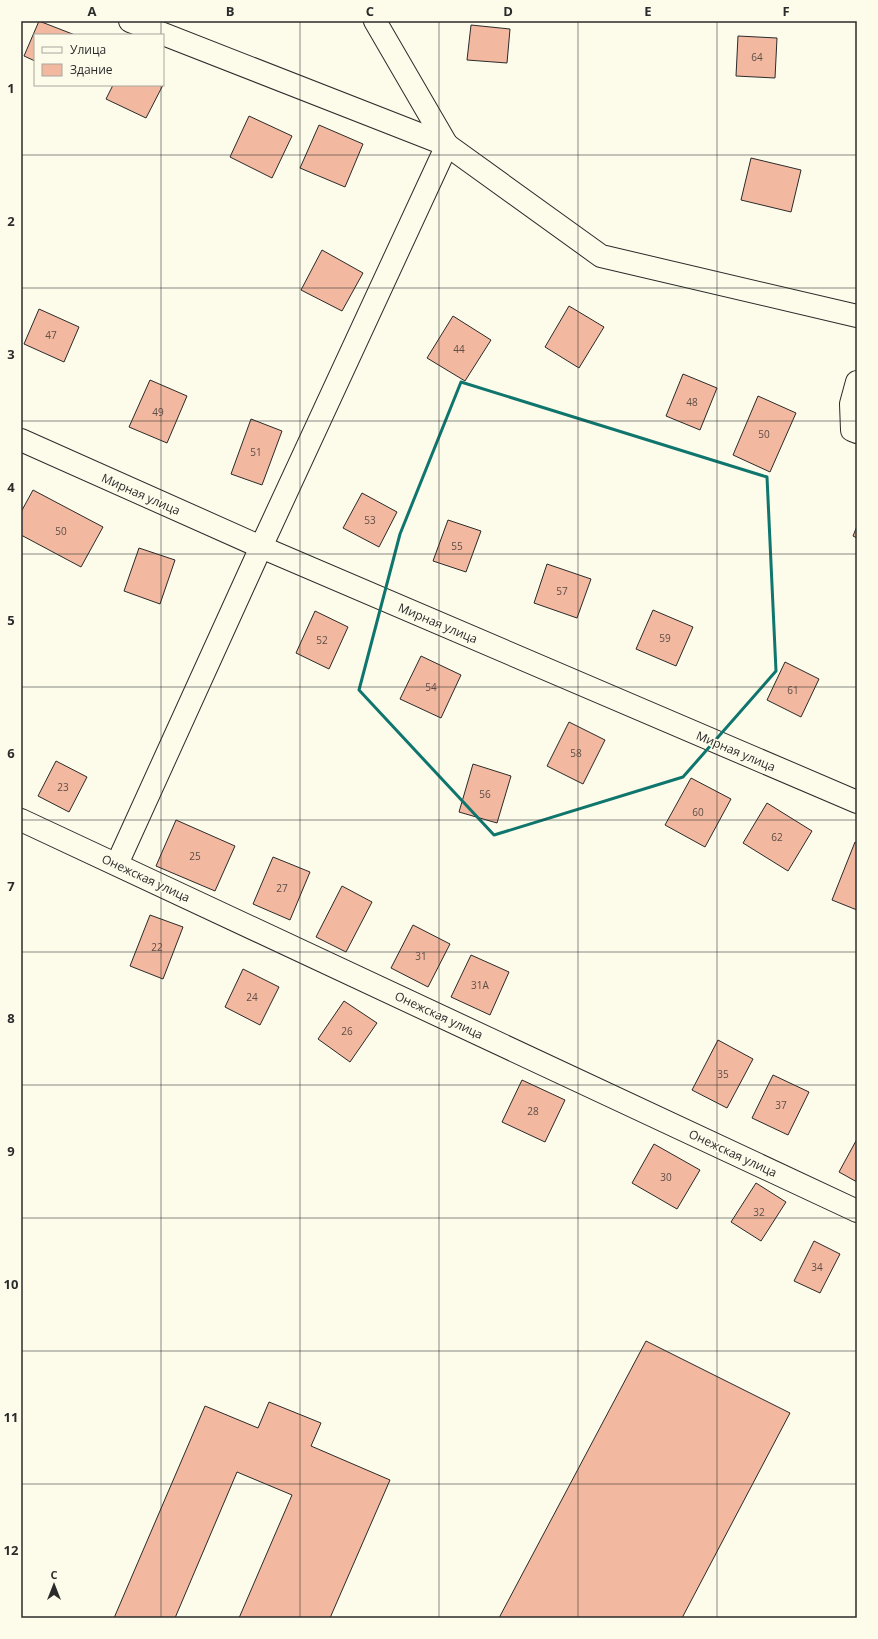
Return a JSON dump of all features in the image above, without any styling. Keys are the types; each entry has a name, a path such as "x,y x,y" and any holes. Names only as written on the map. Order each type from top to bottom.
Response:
{"street":[{"path":"130,21 163,34"},
{"path":"375,21 447,145"},
{"path":"164,34 447,145 601,256 857,316"},
{"path":"117,864 261,547 447,145"},
{"path":"857,382 851,404 852,430 857,432"},
{"name":"Мирная улица","path":"21,440 261,547 857,802"},
{"name":"Онежская улица","path":"21,820 857,1211"}],"highlighted area":[{"path":"461,382 767,477 776,671 683,777 494,835 359,690 400,534"}],"building":[{"path":"39,21 72,34 34,34 34,61 24,56"},
{"path":"471,25 510,29 507,63 467,60"},
{"path":"738,36 777,38 775,78 736,76"},
{"path":"112,86 162,86 146,118 106,99"},
{"path":"249,116 292,136 272,178 230,157"},
{"path":"319,125 363,144 345,187 300,168"},
{"path":"751,158 801,170 791,212 741,200"},
{"path":"322,250 363,273 342,311 301,290"},
{"path":"569,306 604,327 579,368 545,347"},
{"path":"39,309 79,327 64,362 24,344"},
{"path":"453,316 491,340 465,381 427,358"},
{"path":"683,374 717,388 700,430 666,416"},
{"path":"150,380 187,396 167,443 129,427"},
{"path":"758,396 796,413 770,472 733,455"},
{"path":"251,419 282,431 262,485 231,474"},
{"path":"33,490 103,527 81,567 21,535 21,512"},
{"path":"362,493 397,512 379,547 343,528"},
{"path":"448,520 481,531 466,572 433,561"},
{"path":"857,526 857,538 853,536"},
{"path":"139,548 175,560 160,604 124,591"},
{"path":"547,564 591,579 577,618 534,603"},
{"path":"653,610 693,627 676,666 636,649"},
{"path":"315,611 348,627 329,669 296,653"},
{"path":"421,656 461,675 441,718 400,699"},
{"path":"785,662 819,679 801,717 767,700"},
{"path":"569,722 605,740 583,784 547,766"},
{"path":"56,761 87,777 69,812 38,796"},
{"path":"473,764 511,776 497,823 459,812"},
{"path":"691,778 731,799 705,847 665,825"},
{"path":"767,803 812,831 788,871 743,843"},
{"path":"176,820 235,846 215,891 156,866"},
{"path":"855,842 857,843 857,910 832,900"},
{"path":"273,857 310,872 290,920 253,904"},
{"path":"342,886 372,902 346,952 316,937"},
{"path":"150,915 183,927 163,979 130,966"},
{"path":"413,925 450,944 428,987 391,968"},
{"path":"471,955 509,972 490,1015 451,997"},
{"path":"243,969 279,987 260,1025 225,1007"},
{"path":"344,1001 377,1023 350,1062 318,1039"},
{"path":"718,1040 753,1059 727,1108 692,1090"},
{"path":"773,1075 809,1092 788,1135 752,1118"},
{"path":"522,1080 565,1100 545,1142 502,1122"},
{"path":"857,1139 857,1182 839,1172"},
{"path":"654,1144 700,1170 677,1209 632,1183"},
{"path":"756,1183 786,1202 761,1241 731,1222"},
{"path":"814,1241 840,1254 820,1293 794,1281"},
{"path":"646,1341 790,1413 682,1618 499,1618"},
{"path":"269,1402 321,1423 311,1446 390,1480 330,1618 239,1618 292,1495 237,1472 175,1618 114,1618 205,1406 258,1428"}]}
